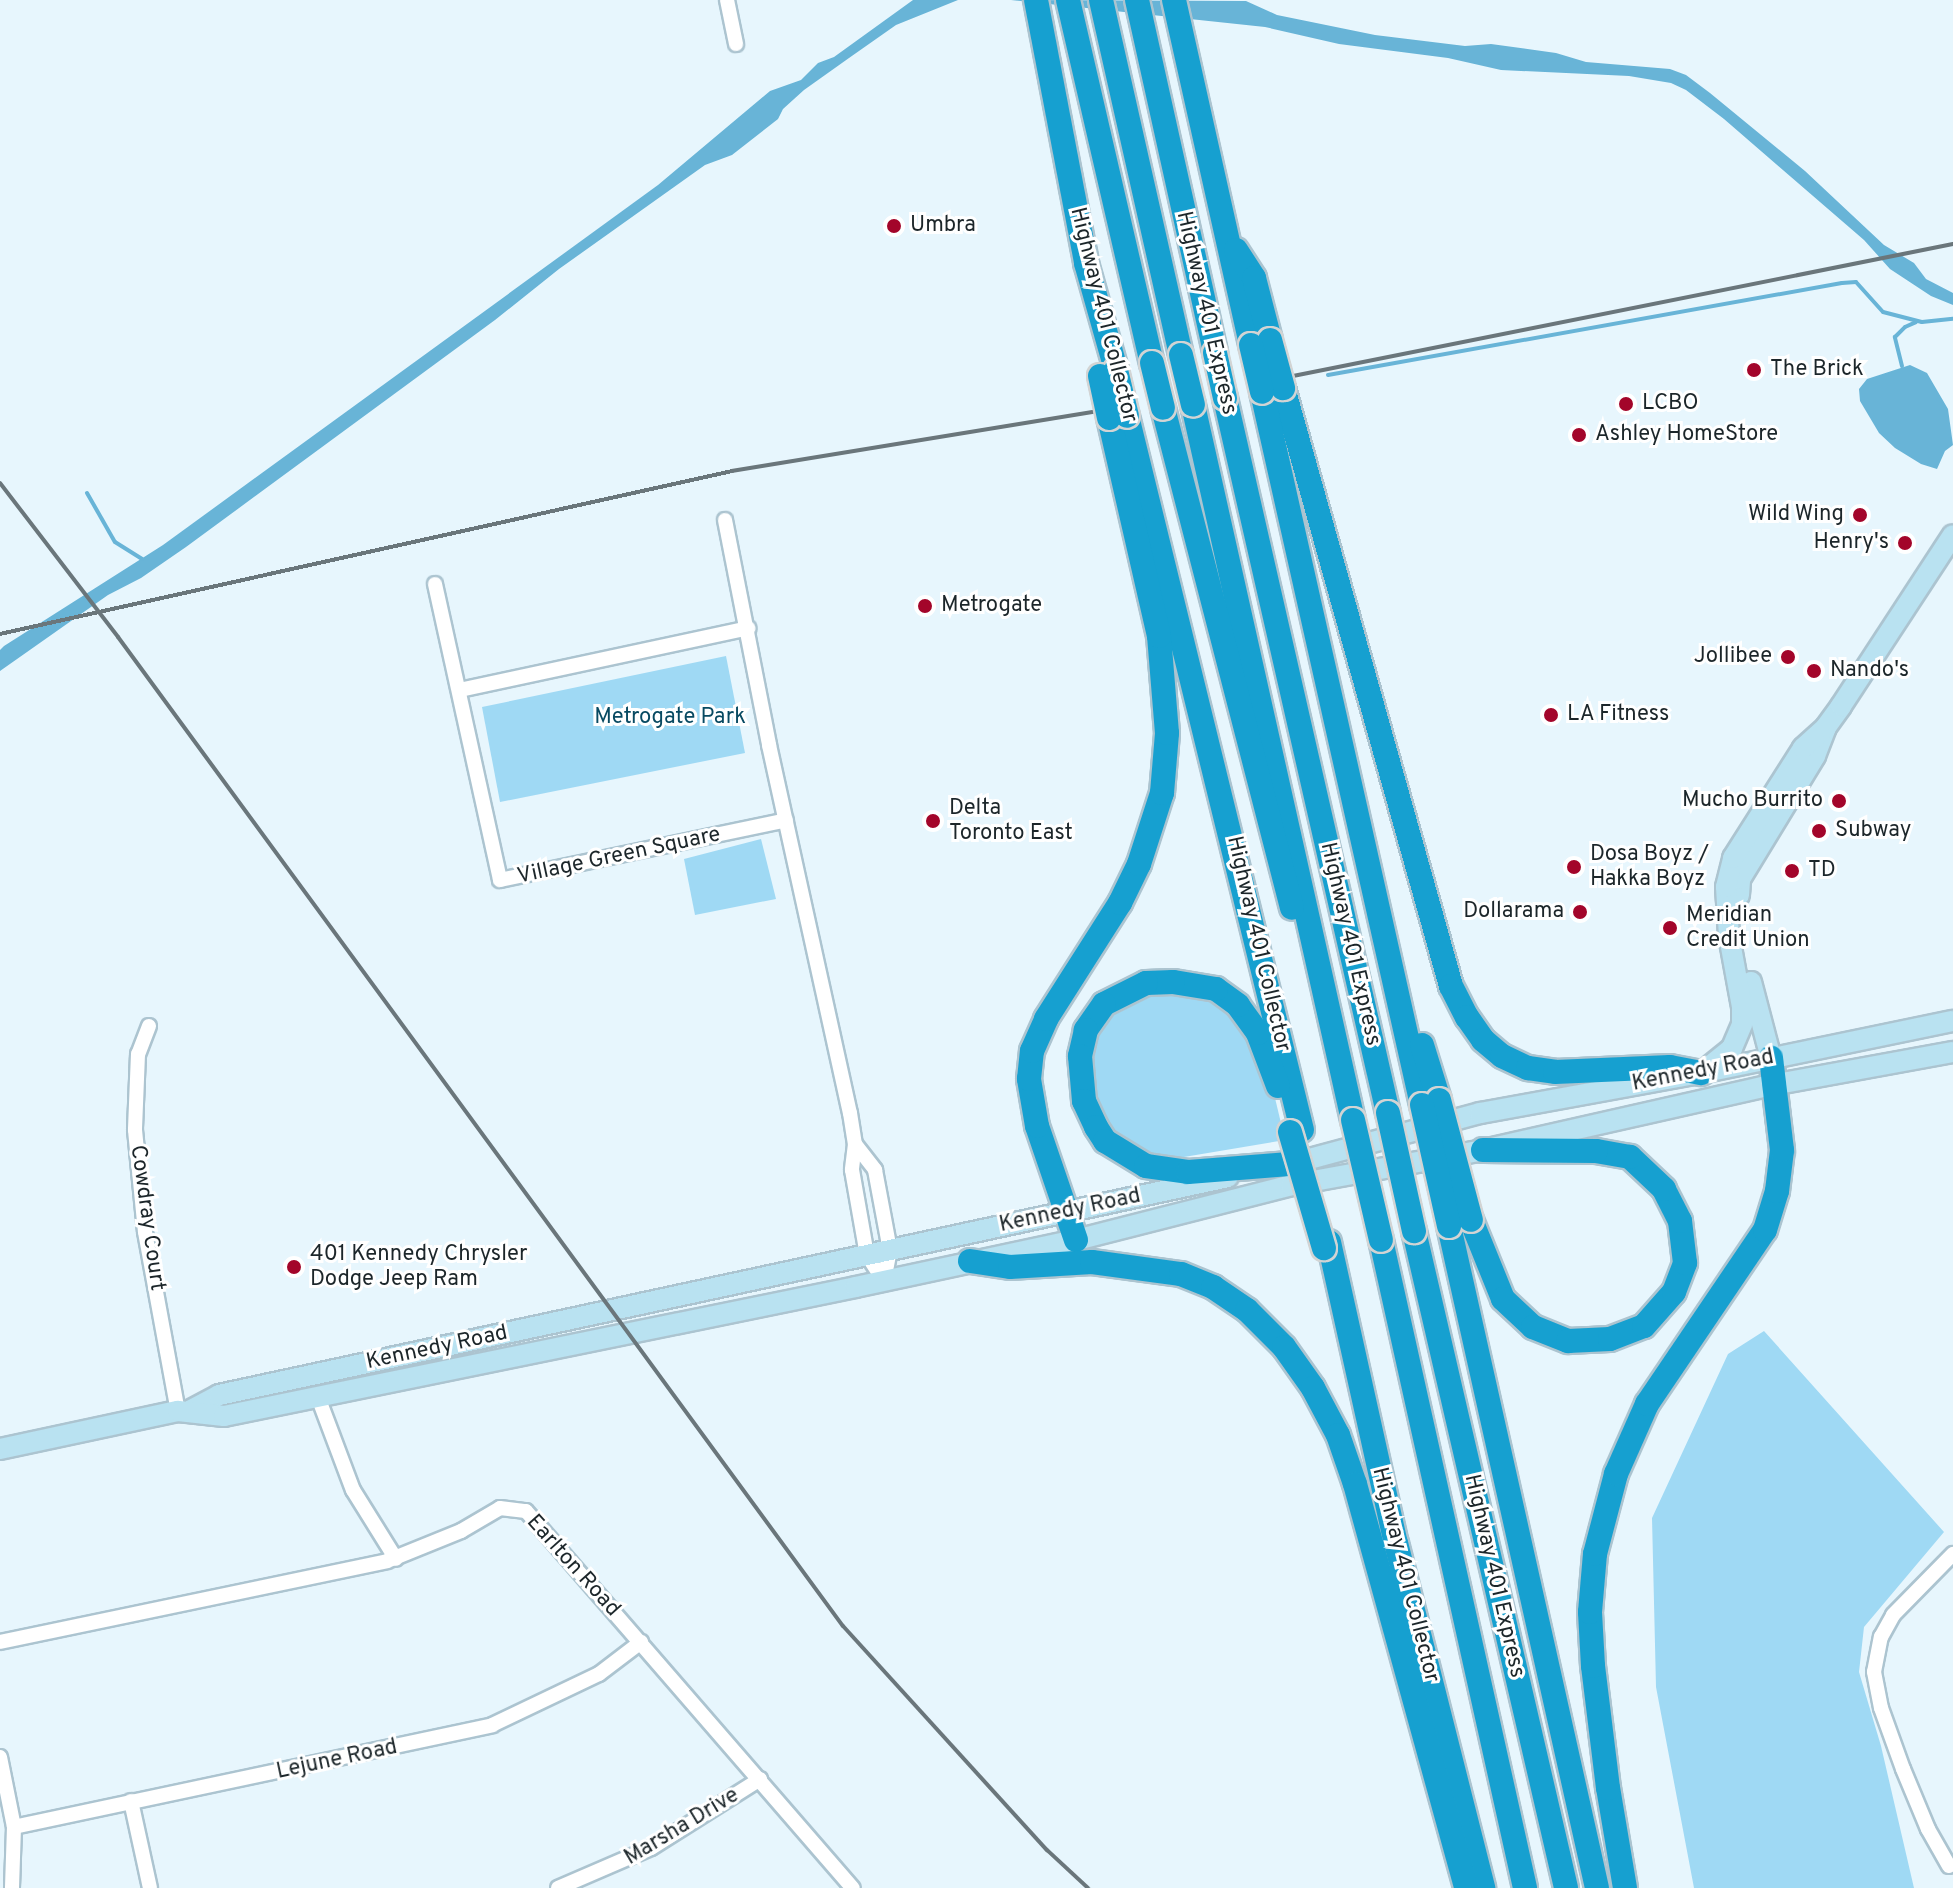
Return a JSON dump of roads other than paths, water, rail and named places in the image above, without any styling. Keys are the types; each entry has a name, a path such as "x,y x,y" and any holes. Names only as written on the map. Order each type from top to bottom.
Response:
{"highway":[{"name":"Highway 401 Collector","path":"1036,0 1118,417 1327,1245 1396,1543 1483,1888"},
{"path":"1068,0 1152,363 1278,863 1346,1086"},
{"name":"Highway 401 Express","path":"1101,0 1525,1888"},
{"name":"Highway 401 Express","path":"1137,0 1414,1231 1566,1888"},
{"path":"1174,0 1226,235 1451,986 1483,1040 1502,1056 1528,1068 1555,1072 1670,1067 1701,1073"},
{"path":"1273,390 1394,977 1460,1223 1597,1888"},
{"path":"1076,1240 1037,1126 1029,1079 1032,1051 1046,1019 1120,903 1139,864 1162,793 1167,733 1159,636 1118,417"},
{"path":"1290,1164 1163,1171 1146,1166 1105,1141 1084,1101 1080,1056 1086,1030 1104,1004 1146,983 1173,982 1216,989 1238,1005 1258,1033 1296,1131"},
{"path":"1625,1888 1608,1788 1593,1666 1590,1612 1595,1554 1616,1474 1647,1404 1765,1230 1777,1191 1782,1150 1777,1084 1771,1058"},
{"path":"1460,1223 1503,1299 1533,1327 1568,1341 1610,1339 1644,1326 1674,1292 1685,1263 1680,1221 1664,1189 1630,1157 1596,1151 1483,1150"},
{"path":"970,1261 1010,1267 1092,1262 1181,1274 1213,1287 1247,1310 1284,1347 1313,1388 1338,1435 1351,1472 1466,1888"}],"main road":[{"path":"1771,1058 1755,1007 1738,914 1740,879 1815,756 1826,727 1953,535"},
{"path":"1701,1073 1732,1048 1742,1024 1742,1007 1729,936 1726,887 1733,858 1803,748 1826,727"},
{"name":"Kennedy Road","path":"0,1449 184,1411 219,1395 1290,1164 1480,1113 1701,1073 1953,1021"},
{"name":"Kennedy Road","path":"184,1411 224,1416 318,1397 1076,1240 1291,1185 1483,1150 1777,1084 1953,1052"}],"street":[{"path":"727,0 736,44"},
{"path":"725,520 855,1144 852,1170 867,1255 884,1281"},
{"name":"Village Green Square","path":"435,584 500,880 786,820"},
{"path":"460,690 748,628"},
{"name":"Cowdray Court","path":"149,1026 138,1054 135,1130 145,1232 184,1411"},
{"path":"855,1144 875,1170 890,1250 884,1281"},
{"path":"318,1397 353,1490 396,1559"},
{"name":"Earlton Road","path":"0,1642 396,1559 461,1531 500,1508 526,1511 853,1888"},
{"path":"1949,1866 1928,1829 1908,1781 1881,1708 1874,1672 1881,1637 1893,1615 1953,1554"},
{"name":"Lejune Road","path":"14,1827 492,1725 599,1674 641,1642"},
{"path":"0,1757 14,1827 12,1888"},
{"name":"Marsha Drive","path":"558,1888 651,1848 760,1779"},
{"path":"131,1801 150,1888"}],"waterway":[{"path":"1328,375 1842,283 1856,282 1883,312 1922,322 1953,319"},
{"path":"1902,366 1895,337 1916,322"},
{"path":"87,493 115,542 142,559"}],"railway":[{"path":"1288,377 1953,244"},
{"path":"0,634 732,471 1118,408"},
{"path":"0,483 118,637 843,1626 1047,1850 1088,1888"}],"place":[{"name":"Umbra","path":"894,226"},
{"name":"The Brick","path":"1754,370"},
{"name":"LCBO","path":"1626,404"},
{"name":"Ashley HomeStore","path":"1579,435"},
{"name":"Wild Wing","path":"1860,515"},
{"name":"Henry's","path":"1905,543"},
{"name":"Metrogate","path":"925,606"},
{"name":"Jollibee","path":"1788,657"},
{"name":"Nando's","path":"1814,671"},
{"name":"LA Fitness","path":"1551,715"},
{"name":"Mucho Burrito","path":"1839,801"},
{"name":"Delta Toronto East","path":"933,821"},
{"name":"Subway","path":"1819,831"},
{"name":"Dosa Boyz / Hakka Boyz","path":"1574,867"},
{"name":"TD","path":"1792,871"},
{"name":"Dollarama","path":"1580,912"},
{"name":"Meridian Credit Union","path":"1670,928"},
{"name":"401 Kennedy Chrysler Dodge Jeep Ram","path":"294,1267"}],"park label":[{"name":"Metrogate Park","path":"670,718"}]}
